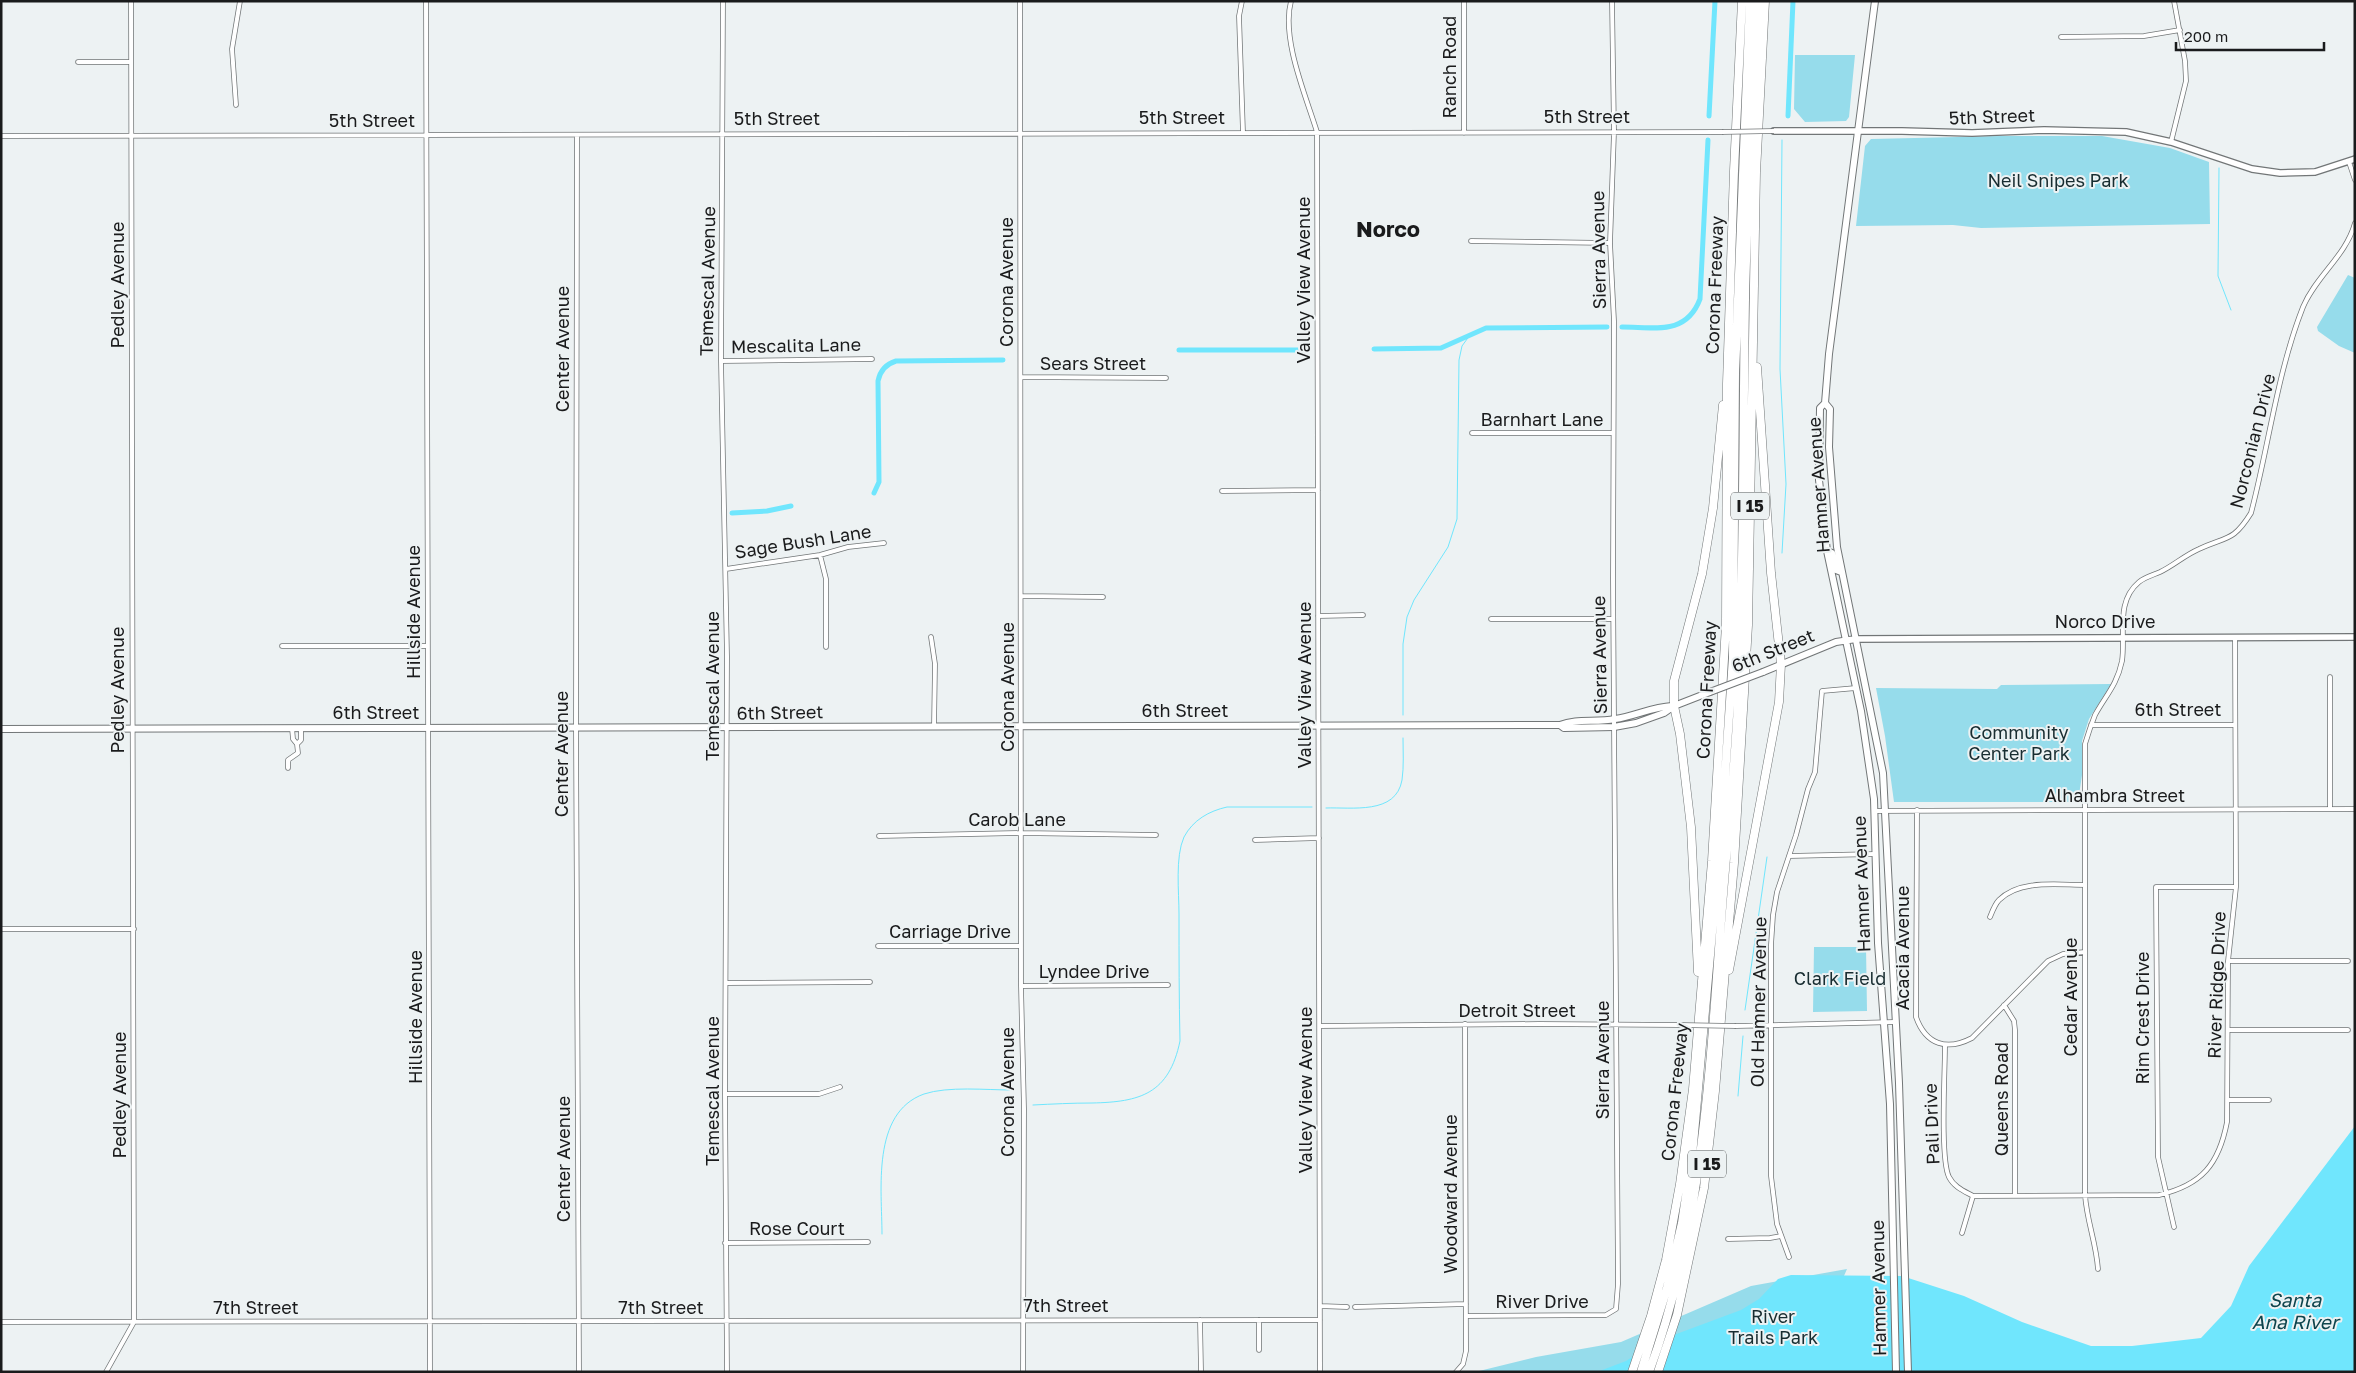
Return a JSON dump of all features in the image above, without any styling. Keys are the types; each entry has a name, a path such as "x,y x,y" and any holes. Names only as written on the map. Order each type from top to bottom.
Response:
{"highway":[{"name":"Corona Freeway","path":"1632,1372 1659,1316 1693,1089 1700,1009 1720,742 1726,625 1727,384 1742,1"},
{"path":"1649,1372 1659,1316 1682,1223 1692,1156 1722,821 1733,657 1735,374 1750,1"},
{"path":"1641,1372 1659,1316 1681,1264 1701,1155 1738,705 1742,578 1745,296 1758,1"},
{"name":"I 15","path":"1658,1372 1676,1315 1704,1188 1722,1011 1743,734 1748,635 1756,172 1765,1"},
{"path":"1722,1011 1779,702 1781,664 1771,573 1758,397 1754,296"},
{"path":"1700,1009 1696,898 1680,734 1674,706 1674,681 1702,574 1710,527 1721,415 1727,384"}],"main road":[{"name":"Hamner Avenue","path":"1875,1 1829,354 1825,403 1820,408 1819,447 1821,503 1826,551 1856,688 1870,764 1874,811 1878,943 1890,1104 1896,1372"},
{"name":"Hamner Avenue","path":"1825,403 1830,409 1828,447 1841,572 1882,763 1895,1022 1908,1372"},
{"path":"1826,551 1832,553 1836,570 1841,572"},
{"name":"6th Street","path":"1560,725 1564,728 1614,727 1657,716 1674,706 1781,664 1845,640 1856,638"},
{"name":"6th Street","path":"1,729 1560,725 1569,722 1614,719 1657,706 1674,706"}],"street":[{"name":"Pedley Avenue","path":"106,1372 134,1322 131,1"},
{"path":"236,105 232,49 240,1"},
{"name":"Hillside Avenue","path":"426,1 430,1372"},
{"name":"Temescal Avenue","path":"723,1 724,134 721,361 726,569 727,982 725,1243 727,1372"},
{"name":"Corona Avenue","path":"1020,1 1022,596 1020,986 1024,1109 1023,1372"},
{"path":"1242,1 1239,16 1243,133"},
{"name":"Valley View Avenue","path":"1291,1 1290,32 1294,56 1317,132 1320,1372"},
{"name":"Ranch Road","path":"1464,1 1464,133"},
{"name":"Sierra Avenue","path":"1612,1 1614,132 1610,243 1614,321 1612,433 1617,1025 1618,1284 1616,1309"},
{"path":"2171,142 2186,81 2185,60 2174,1"},
{"path":"2061,37 2144,36 2180,30"},
{"path":"78,62 131,62"},
{"name":"5th Street","path":"1,136 577,136 1774,131 1972,133 2110,131 2143,135 2171,142 2225,161 2266,171 2315,172 2352,160"},
{"name":"Center Avenue","path":"577,136 576,727 579,1372"},
{"path":"2352,160 2355,180"},
{"name":"Norconian Drive","path":"2091,725 2117,679 2122,658 2126,599 2140,580 2160,572 2200,548 2231,537 2243,526 2251,513 2274,410 2297,324 2313,288 2338,258 2355,224"},
{"path":"1470,241 1610,243"},
{"name":"Mescalita Lane","path":"721,361 872,359"},
{"name":"Sears Street","path":"1021,377 1166,378"},
{"name":"Barnhart Lane","path":"1472,433 1612,433"},
{"path":"1222,491 1318,490"},
{"name":"Sage Bush Lane","path":"726,569 820,555 848,547 884,543"},
{"path":"820,555 826,579 826,647"},
{"path":"1022,596 1103,597"},
{"path":"1318,616 1363,615"},
{"path":"1491,619 1613,619"},
{"path":"931,637 935,664 934,727"},
{"name":"River Ridge Drive","path":"2085,1195 2159,1195 2180,1189 2194,1182 2214,1162 2223,1143 2227,1122 2228,1100 2228,960 2236,887 2235,637"},
{"name":"Norco Drive","path":"1856,638 2355,637"},
{"path":"282,646 427,646"},
{"path":"2330,677 2330,809"},
{"name":"Old Hamner Avenue","path":"1789,1257 1773,1201 1771,1176 1772,1025 1770,957 1773,915 1777,892 1808,789 1815,772 1822,691 1856,688"},
{"name":"6th Street","path":"2091,725 2235,725"},
{"name":"Cedar Avenue","path":"2091,725 2085,744 2085,1195 2087,1217 2096,1244 2098,1269"},
{"path":"288,768 288,760 298,753 297,744 293,739 292,728"},
{"path":"297,744 301,740 301,728"},
{"name":"Alhambra Street","path":"1874,811 2355,809"},
{"name":"Acacia Avenue","path":"1917,810 1916,1017 1920,1029 1930,1039 1945,1045"},
{"name":"Carob Lane","path":"879,836 1022,833 1156,835"},
{"path":"1255,840 1319,838"},
{"path":"1789,856 1875,854"},
{"path":"1990,917 1998,901 2018,889 2040,885 2085,885"},
{"name":"Rim Crest Drive","path":"2174,1227 2158,1157 2156,887 2236,887"},
{"path":"1,929 134,929"},
{"name":"Carriage Drive","path":"878,946 1021,946"},
{"path":"1945,1045 1959,1045 1972,1038 2048,960 2063,954 2085,952"},
{"path":"2228,960 2348,961"},
{"path":"727,982 870,982"},
{"name":"Lyndee Drive","path":"1020,986 1168,985"},
{"name":"Queens Road","path":"2004,1006 2014,1021 2016,1030 2015,1195"},
{"name":"Detroit Street","path":"1320,1026 1465,1024 1736,1026 1895,1022"},
{"name":"Woodward Avenue","path":"1456,1372 1463,1364 1466,1350 1465,1024"},
{"path":"2228,1030 2348,1030"},
{"name":"Pali Drive","path":"1945,1045 1945,1142 1947,1171 1950,1179 1959,1189 1974,1196"},
{"path":"725,1094 819,1094 840,1087"},
{"path":"2228,1100 2269,1100"},
{"path":"1962,1233 1974,1196 2085,1195"},
{"path":"1728,1239 1782,1236"},
{"name":"Rose Court","path":"725,1243 868,1242"},
{"path":"1355,1307 1466,1304"},
{"path":"1320,1306 1347,1307"},
{"name":"River Drive","path":"1466,1316 1606,1315 1616,1309"},
{"path":"1200,1320 1201,1371"},
{"path":"1258,1320 1259,1350"},
{"name":"7th Street","path":"1,1322 1320,1320"}],"green space":[{"path":"1795,55 1855,55 1849,117 1846,121 1805,122 1794,109"},
{"name":"Neil Snipes Park","path":"2102,136 2170,148 2209,162 2210,224 1981,228 1953,225 1856,226 1865,146 1871,139"},
{"path":"2348,275 2355,278 2355,353 2339,346 2318,331 2317,327"},
{"name":"Community Center Park","path":"2111,684 2089,719 2082,741 2082,775 2078,802 1894,802 1876,688 1997,689 2001,685"},
{"name":"Clark Field","path":"1814,947 1866,947 1867,1011 1813,1012"},
{"name":"River Trails Park","path":"1847,1269 1802,1372 1475,1372 1536,1357 1621,1342 1751,1286"}],"water":[{"name":"Santa Ana River","path":"2355,1126 2355,1372 1597,1372 1626,1361 1655,1342 1741,1310 1759,1299 1778,1279 1791,1275 1902,1276 1964,1296 2022,1322 2091,1346 2132,1346 2201,1338 2231,1306 2249,1266"}],"waterway":[{"path":"1709,116 1715,1"},
{"path":"1788,116 1793,1"},
{"path":"1622,327 1657,328 1678,324 1694,311 1700,299 1708,140"},
{"path":"1782,140 1780,369 1786,484 1782,553"},
{"path":"2219,168 2218,276 2231,310"},
{"path":"1374,349 1441,348 1486,328 1607,327"},
{"path":"1403,715 1403,644 1407,617 1414,600 1448,547 1457,519 1459,360 1462,346 1470,335"},
{"path":"1179,350 1308,350"},
{"path":"874,493 879,482 878,381 884,368 896,361 1003,360"},
{"path":"732,513 767,511 791,506"},
{"path":"1326,808 1371,807 1391,799 1398,791 1402,780 1403,738"},
{"path":"1033,1105 1124,1100 1150,1092 1160,1084 1175,1059 1180,1041 1178,875 1179,854 1184,837 1202,817 1227,807 1312,807"},
{"path":"1745,1010 1767,857"},
{"path":"1738,1096 1743,1036"},
{"path":"882,1234 881,1175 883,1155 887,1135 895,1118 907,1104 924,1094 944,1090 1012,1090"}],"district":[{"name":"Norco","path":"1388,229"}]}
